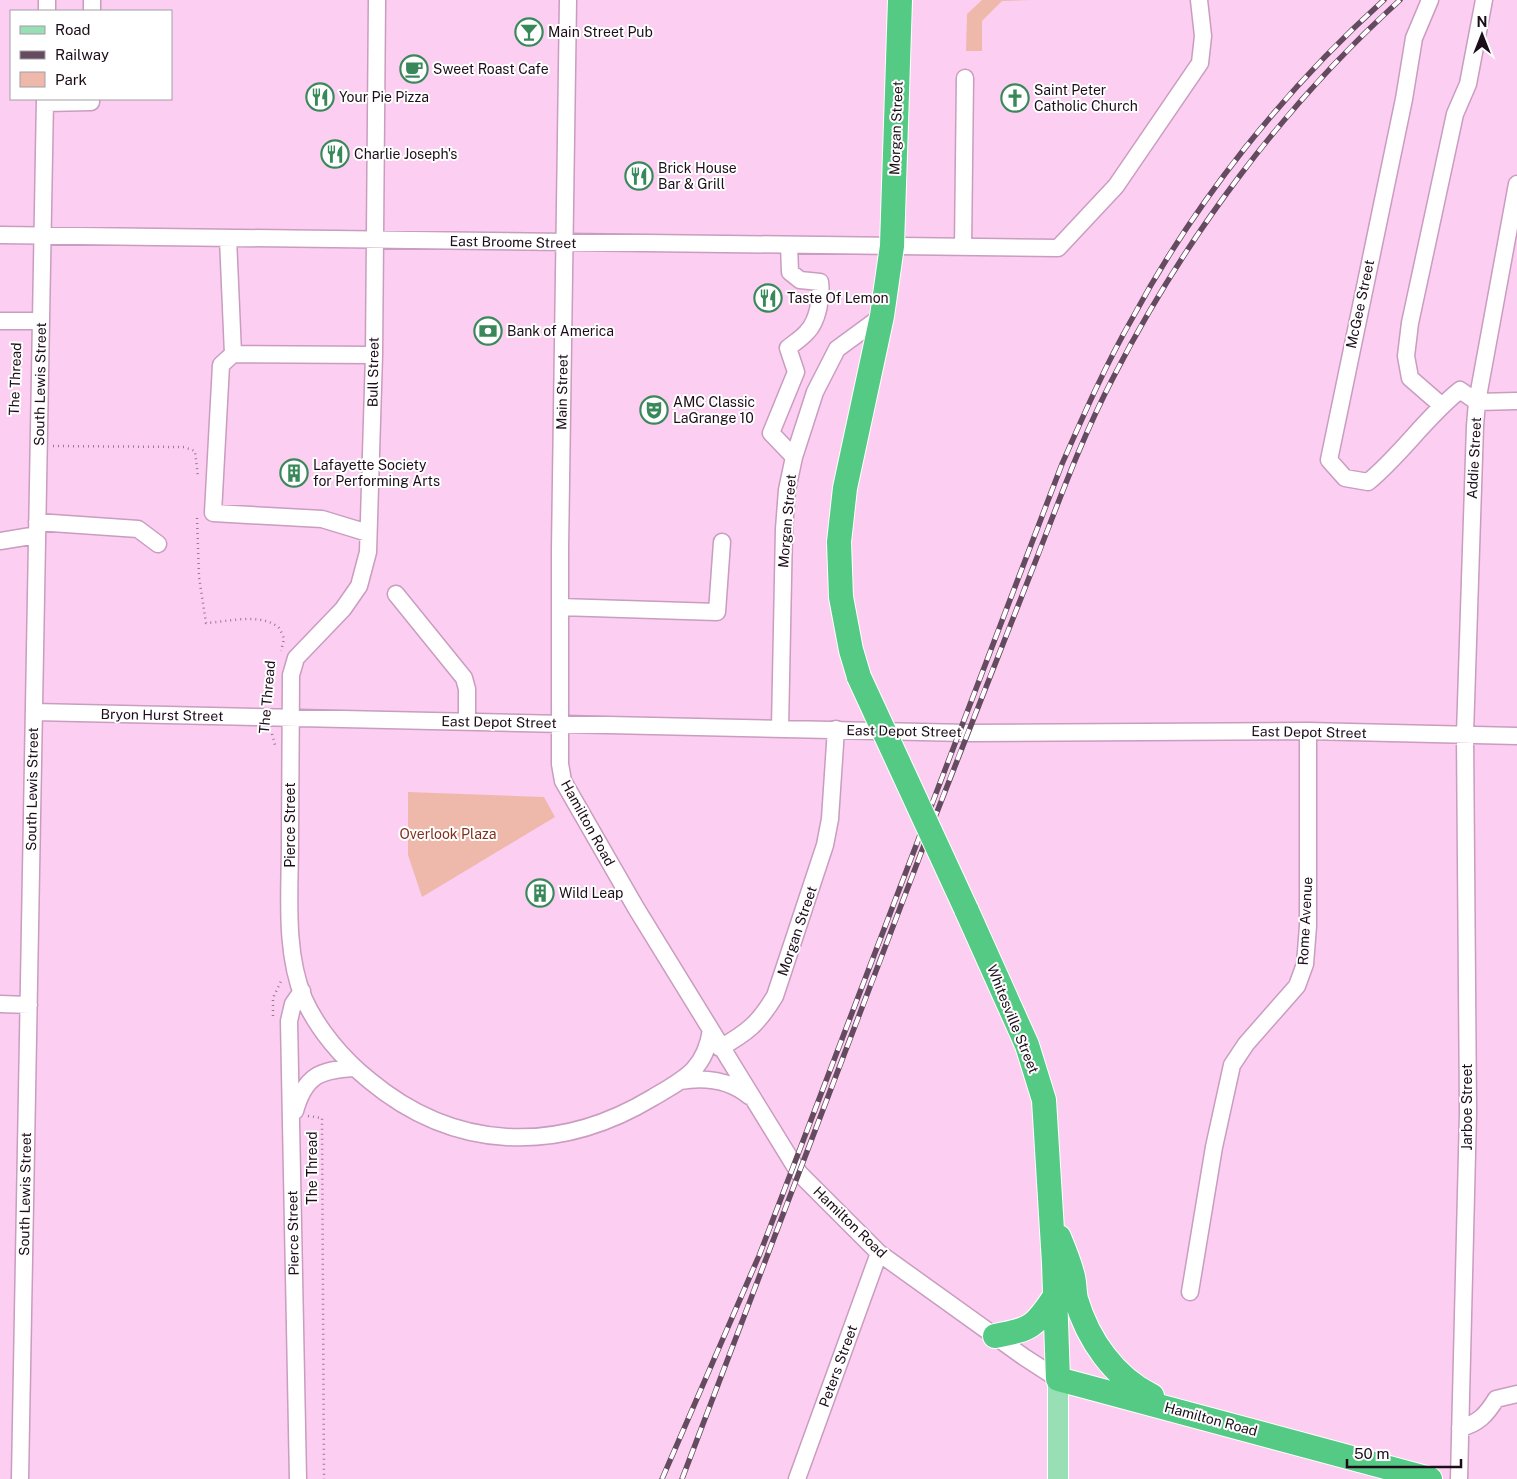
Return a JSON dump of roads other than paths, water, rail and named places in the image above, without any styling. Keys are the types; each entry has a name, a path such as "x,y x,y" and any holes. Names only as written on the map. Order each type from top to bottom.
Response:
{"highway":[{"name":"Morgan Street","path":"859,677 851,650 841,596 839,542 845,488 882,316 892,246 900,0"},
{"name":"Whitesville Street","path":"859,677 1027,1045 1044,1100 1058,1379"},
{"path":"1051,1214 1072,1273 1076,1299 1090,1332 1106,1360 1120,1376 1134,1386 1182,1411"},
{"path":"995,1336 1018,1332 1033,1326 1055,1296"},
{"name":"Hamilton Road","path":"1058,1379 1430,1479"}],"main road":[{"name":"Whitesville Street","path":"1058,1379 1058,1479"}],"street":[{"name":"Bull Street","path":"291,717 291,675 296,658 343,610 359,586 365,571 374,355 377,0"},
{"name":"Main Street","path":"560,723 568,0"},
{"name":"East Broome Street","path":"0,234 564,243 1058,248 1116,186 1200,63 1203,36 1199,0"},
{"name":"McGee Street","path":"1430,0 1414,38 1404,99 1350,350 1329,460 1345,478 1368,482 1392,462 1440,405 1460,390 1477,402"},
{"path":"1440,405 1410,378 1406,356 1410,323 1455,114 1468,84 1484,0"},
{"path":"964,247 965,78"},
{"path":"45,101 91,102 91,100"},
{"name":"South Lewis Street","path":"20,1479 45,101"},
{"name":"Addie Street","path":"1465,734 1477,402 1517,184"},
{"path":"228,238 233,354"},
{"path":"788,245 790,272 800,280 820,282 821,290 815,317 808,331 788,348 796,372 771,433 794,457"},
{"name":"Morgan Street","path":"780,728 784,528 794,457 815,392 837,349 882,316"},
{"path":"0,321 41,321"},
{"path":"368,533 322,519 214,513 221,365 233,354 374,355"},
{"path":"1477,402 1517,401"},
{"path":"0,541 37,529 138,529 158,544"},
{"path":"560,607 716,612 722,542"},
{"path":"396,594 464,678 467,689 467,721"},
{"name":"Bryon Hurst Street","path":"34,712 291,717"},
{"name":"East Depot Street","path":"291,717 967,733 1308,731 1517,736"},
{"name":"Pierce Street","path":"291,717 290,930 302,991 313,1015 354,1068 396,1101 424,1117 453,1129 480,1135 522,1138 569,1133 597,1125 644,1103 680,1081 701,1062 708,1048 711,1030"},
{"name":"Hamilton Road","path":"560,723 560,764 563,781 720,1048 799,1172 879,1253 1058,1379"},
{"name":"Morgan Street","path":"720,1048 748,1032 764,1015 775,996 825,846 830,819 836,729"},
{"name":"Rome Avenue","path":"1190,1292 1214,1147 1232,1065 1246,1044 1297,986 1305,964 1308,926 1308,731"},
{"name":"Jarboe Street","path":"1459,1479 1468,1112 1465,734"},
{"name":"Pierce Street","path":"298,1479 290,1015 292,1004 302,991"},
{"path":"0,1004 28,1005"},
{"path":"292,1120 302,1092 312,1078 326,1070 354,1068"},
{"path":"680,1081 713,1080 743,1091 755,1102"},
{"name":"Peters Street","path":"797,1479 879,1253"},
{"path":"1460,1428 1473,1425 1487,1413 1496,1399 1517,1394"}],"railway":[{"path":"759,1256 1062,464 1104,371 1158,273 1214,189 1245,148 1312,71 1384,0"},
{"path":"682,1479 940,805 1063,490 1103,398 1142,324 1173,273 1205,223 1240,175 1316,84 1400,0"},
{"path":"662,1479 758,1258"}],"place":[{"name":"Main Street Pub","path":"529,32"},
{"name":"Sweet Roast Cafe","path":"414,69"},
{"name":"Your Pie Pizza","path":"320,97"},
{"name":"Saint Peter Catholic Church","path":"1015,98"},
{"name":"Charlie Joseph's","path":"335,154"},
{"name":"Brick House Bar & Grill","path":"639,176"},
{"name":"Taste Of Lemon","path":"768,298"},
{"name":"Bank of America","path":"488,331"},
{"name":"AMC Classic LaGrange 10","path":"654,410"},
{"name":"Lafayette Society for Performing Arts","path":"294,473"},
{"name":"Wild Leap","path":"540,893"}],"park label":[{"name":"Overlook Plaza","path":"448,834"}]}
